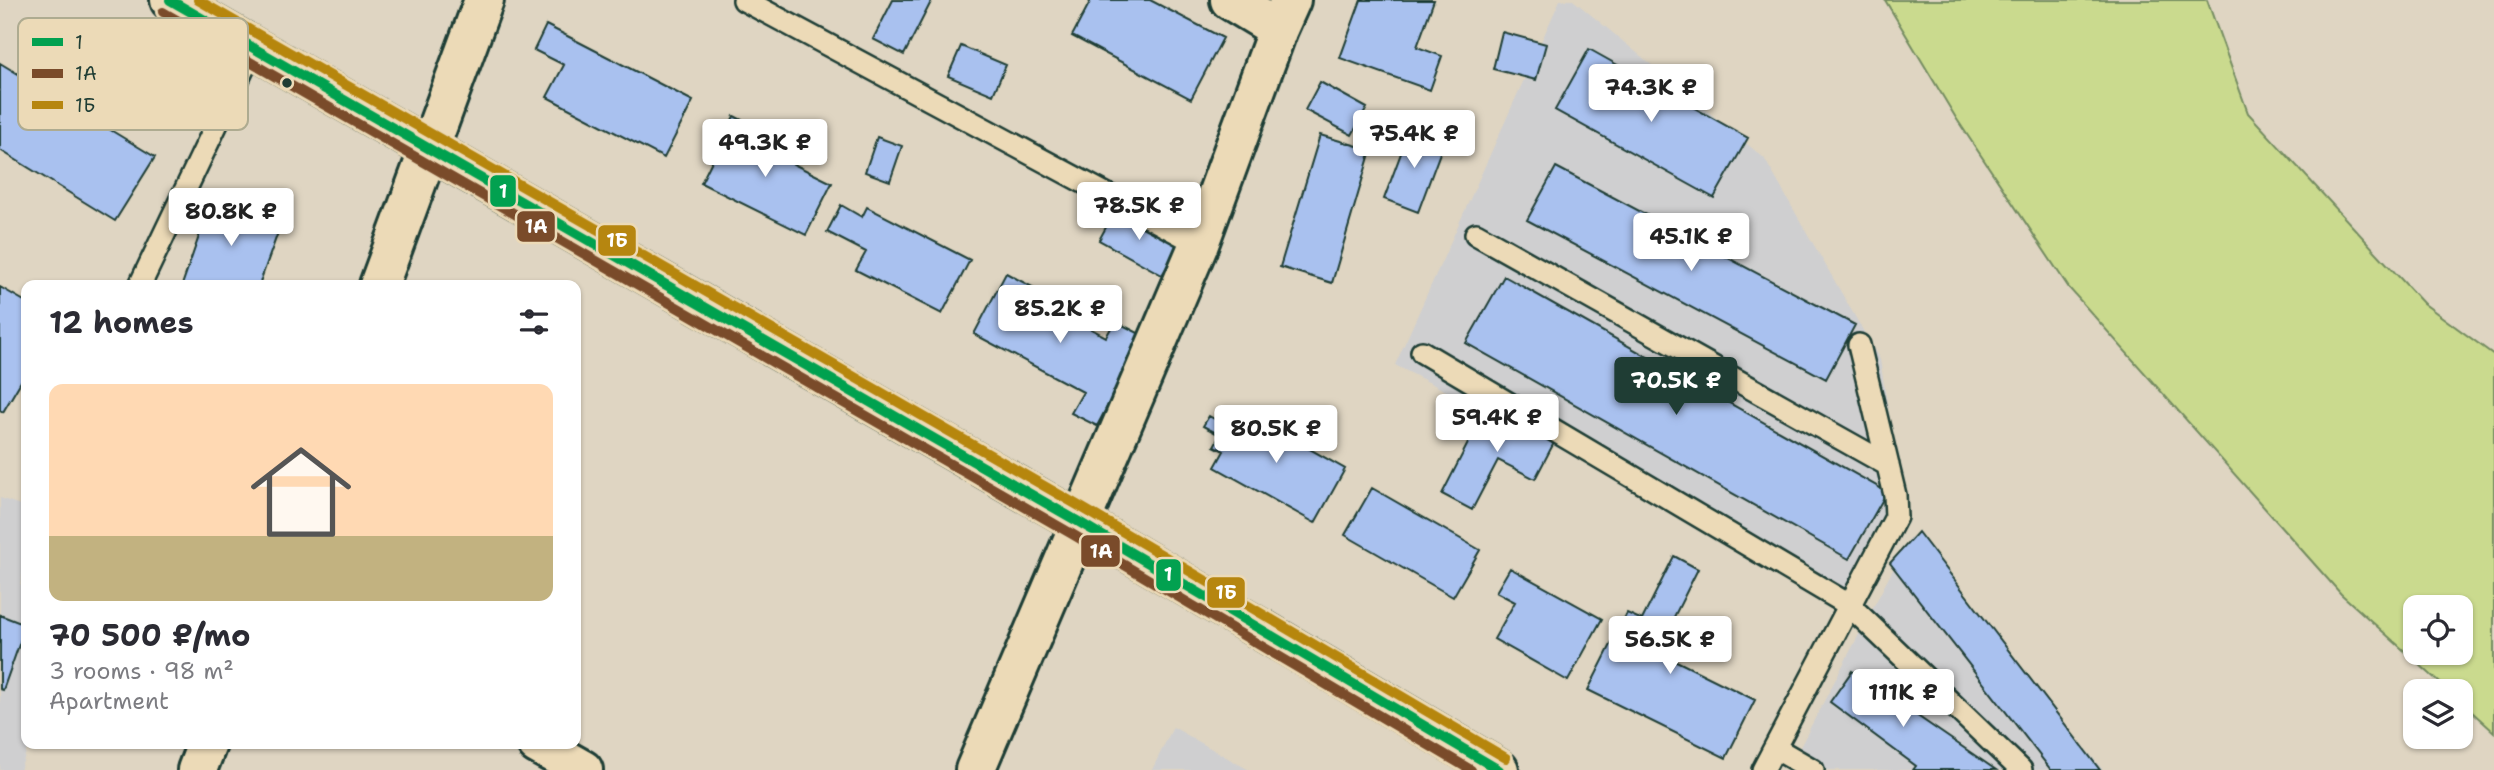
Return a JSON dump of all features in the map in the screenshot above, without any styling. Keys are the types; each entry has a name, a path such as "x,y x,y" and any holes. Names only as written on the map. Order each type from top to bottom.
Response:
{"main road":[{"path":"170,0 201,18"},
{"path":"381,280 484,0"},
{"path":"975,770 1199,244 1284,14 1230,0"},
{"path":"248,45 1079,522 1499,770"},
{"path":"197,770 205,749"},
{"path":"546,749 583,770"}],"lane":[{"path":"744,0 1199,244"},
{"path":"248,58 253,48"},
{"path":"142,280 214,130"},
{"path":"1476,234 1888,465"},
{"path":"1763,770 1896,517 1895,495 1859,345"},
{"path":"1422,352 1849,605 2021,770"},
{"path":"1775,748 1813,770"}],"shaded area":[{"path":"1560,0 1573,0 1764,158 1880,360 1899,476 1899,506 1844,594 1395,365"},
{"path":"0,498 21,505 21,749 27,749 20,770 0,770"},
{"path":"1910,537 2103,770 1788,770"},
{"path":"1173,727 1249,770 1152,770"}],"green space":[{"path":"1885,0 2207,0 2248,113 2423,303 2494,355 2494,732 2473,713 2473,679 2436,679 2420,665 2473,665 2473,595 2403,595 2403,650 2341,594 2069,288 1956,118"}],"building":[{"path":"893,0 932,0 904,55 873,39"},
{"path":"1091,0 1150,0 1223,38 1191,99 1072,36"},
{"path":"1361,0 1434,0 1417,47 1442,56 1430,90 1340,58"},
{"path":"546,25 693,101 664,158 547,97 564,65 534,50"},
{"path":"1502,32 1546,44 1536,80 1493,69"},
{"path":"961,46 1006,65 993,95 948,76"},
{"path":"1589,49 1748,138 1714,198 1555,110"},
{"path":"0,63 18,74 18,130 110,130 155,157 115,221 0,150"},
{"path":"1320,82 1367,108 1352,135 1305,110"},
{"path":"734,116 765,132 757,146 832,183 806,235 701,183"},
{"path":"1410,129 1444,142 1418,212 1384,199"},
{"path":"1320,135 1371,150 1332,283 1280,267"},
{"path":"877,137 902,146 890,181 865,172"},
{"path":"1556,167 1855,325 1826,379 1527,220"},
{"path":"212,199 281,224 261,280 184,280"},
{"path":"841,205 862,217 867,207 970,260 942,314 856,270 866,252 827,232"},
{"path":"1116,209 1180,244 1162,275 1099,240"},
{"path":"1006,273 1036,289 1031,297 1106,337 1115,321 1144,336 1097,426 1071,413 1083,392 974,334"},
{"path":"1504,276 1887,492 1849,559 1466,343"},
{"path":"0,287 21,299 21,381 3,412 0,410"},
{"path":"1488,404 1556,439 1535,479 1498,460 1472,510 1442,494"},
{"path":"1244,412 1345,469 1315,523 1215,467 1224,451 1214,446 1220,435 1203,426 1209,416 1234,430"},
{"path":"1372,488 1480,550 1453,597 1345,535"},
{"path":"1918,532 2100,770 2051,770 1890,563"},
{"path":"1674,556 1698,569 1665,635 1644,624 1636,641 1755,700 1726,758 1588,690 1627,613 1642,620"},
{"path":"1510,568 1602,619 1568,681 1494,639 1515,602 1496,592"},
{"path":"0,615 21,623 21,639 3,690 0,689"},
{"path":"1852,671 1996,770 1913,770 1916,766 1830,702"}],"transit line":[{"name":"1","path":"170,0 201,18"},
{"name":"1Б","path":"198,0 229,18"},
{"name":"1А","path":"163,12 173,18"},
{"name":"1Б","path":"248,29 1086,510 1506,758"},
{"name":"1","path":"248,45 1079,522 1499,770"},
{"name":"1А","path":"248,61 1072,534 1471,770"}]}
